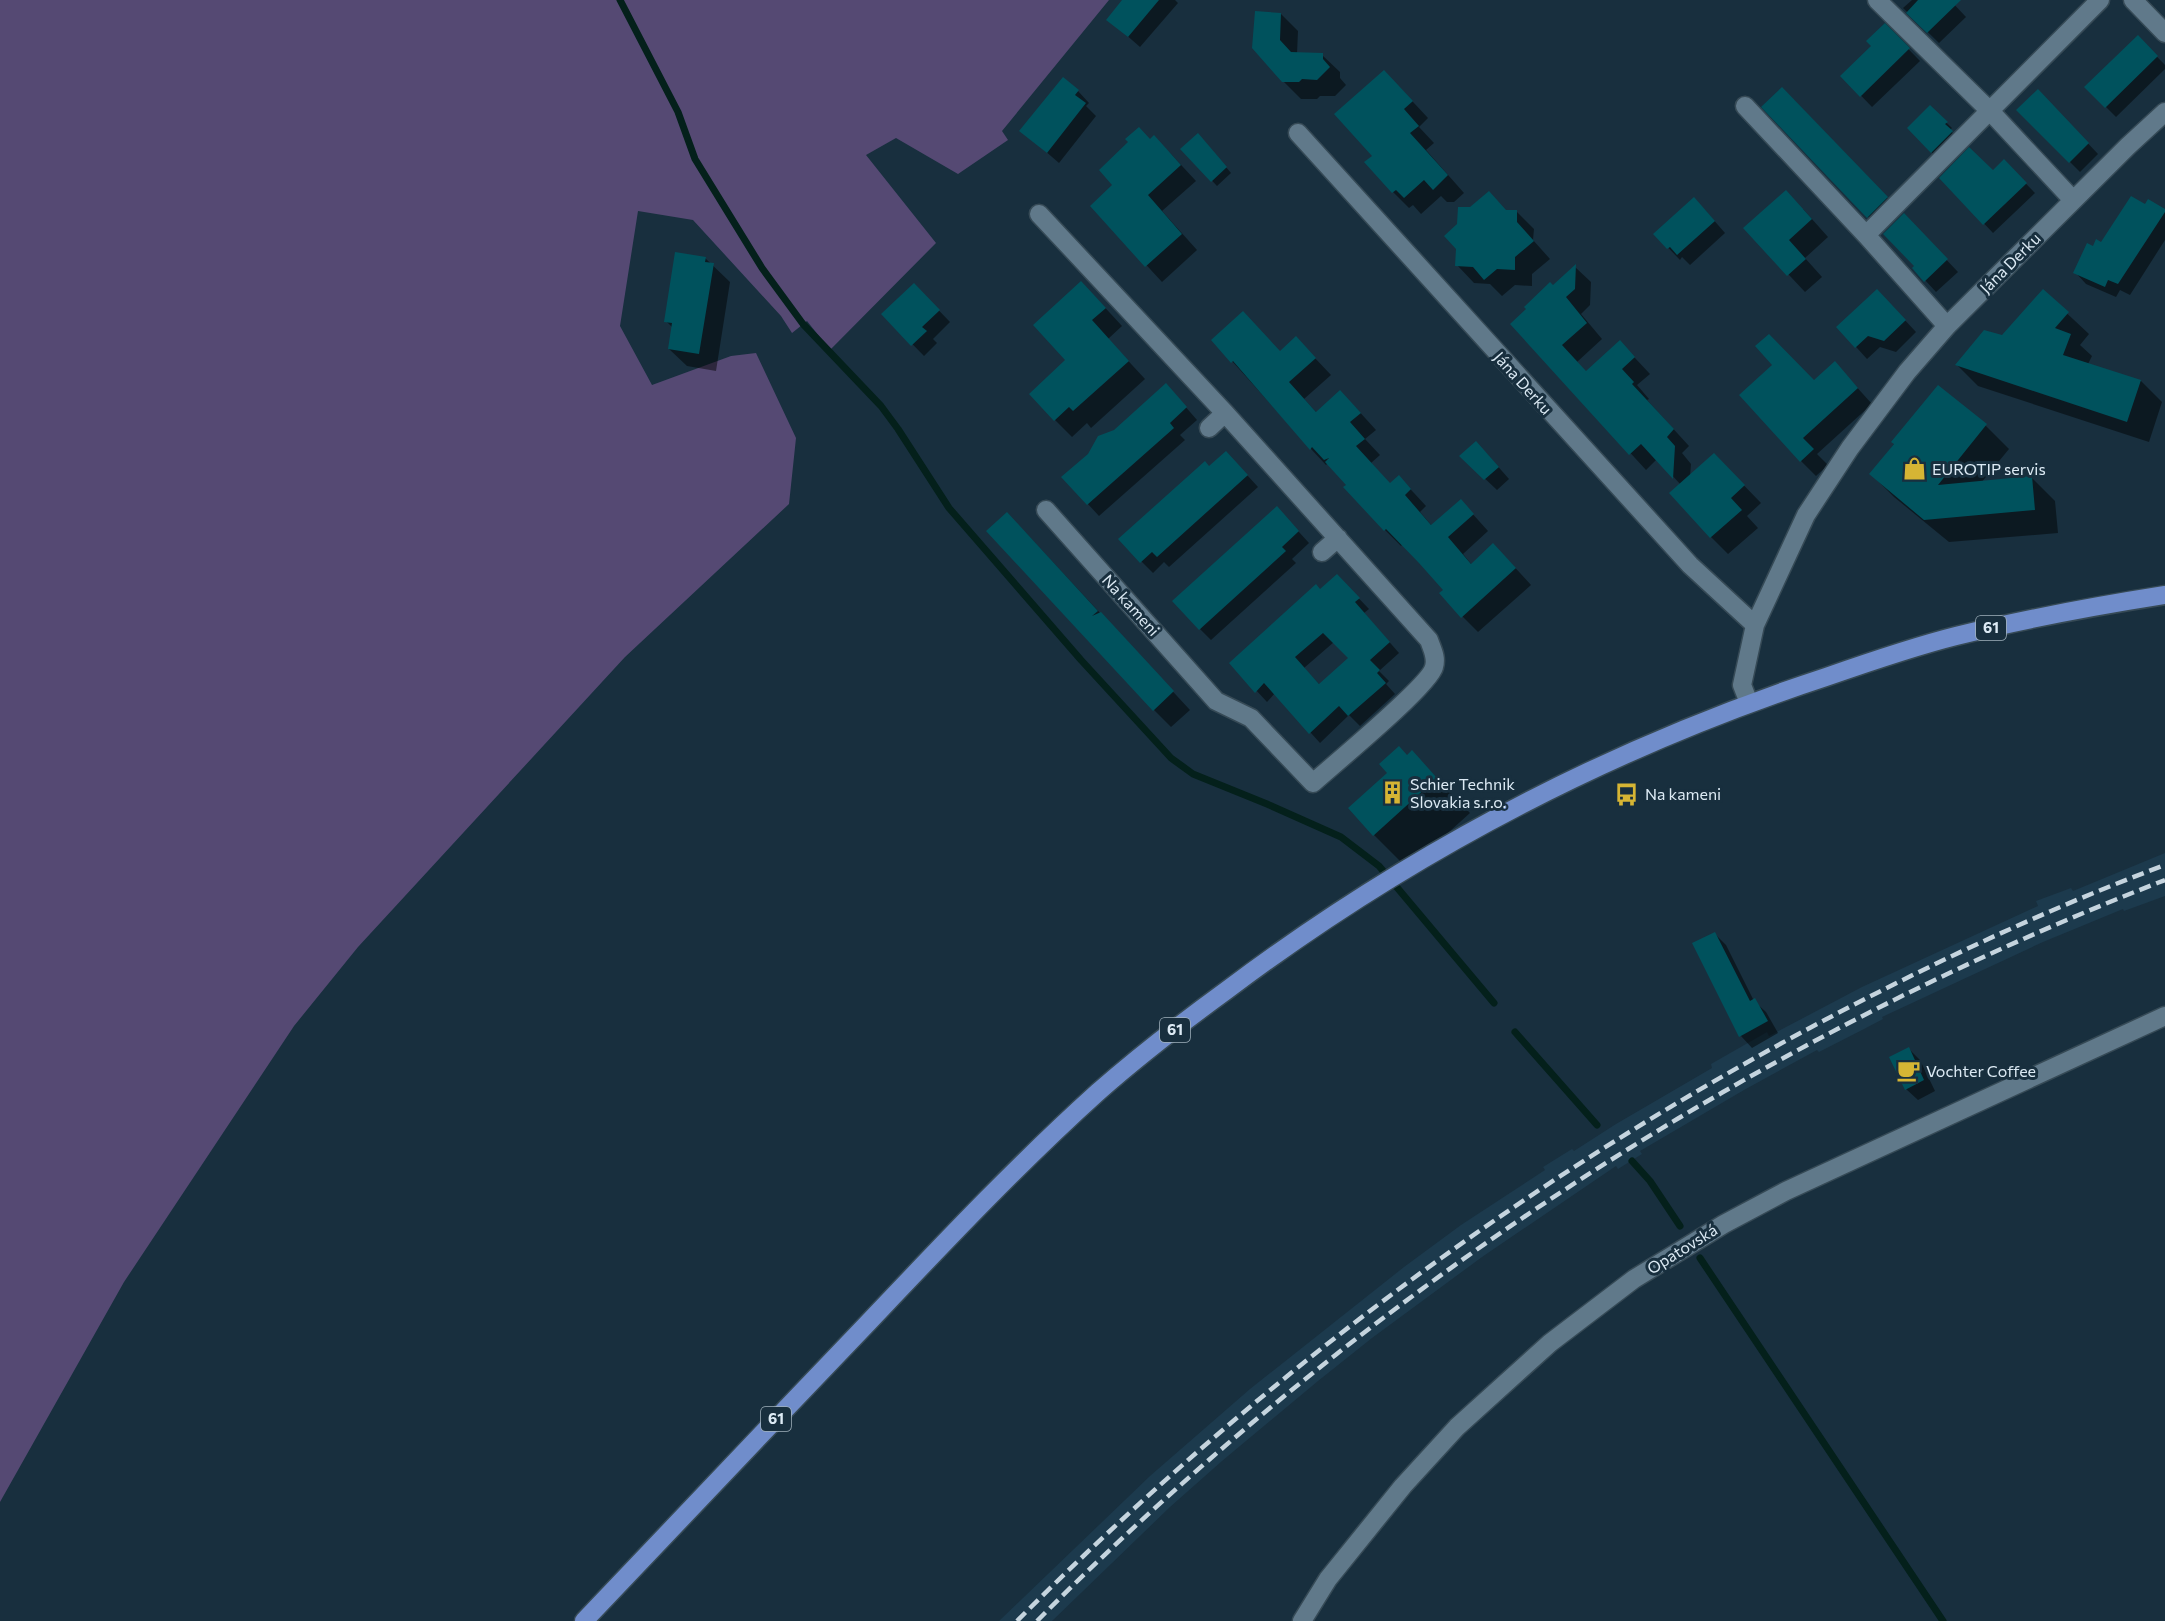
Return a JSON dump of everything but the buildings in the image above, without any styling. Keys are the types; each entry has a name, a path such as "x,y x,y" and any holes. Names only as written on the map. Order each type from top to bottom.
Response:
{"main road":[{"name":"61","path":"584,1621 950,1237 1100,1090 1190,1017 1288,944 1377,885 1555,787 1704,720 1749,703 1899,652 1952,637 2062,612 2165,595"}],"street":[{"path":"1877,0 1990,111 2073,200"},
{"path":"1866,235 2100,0"},
{"path":"2133,0 2165,33"},
{"path":"1745,106 1866,235 1947,326"},
{"name":"Jána Derku","path":"1749,703 1742,685 1755,625 1806,515 1873,416 1906,372 1947,326 2165,112"},
{"name":"Jána Derku","path":"1298,133 1690,565 1755,625"},
{"path":"1039,214 1338,538 1322,552"},
{"path":"1209,428 1225,413"},
{"name":"Na kameni","path":"1046,510 1216,701 1251,718 1313,783 1428,679 1434,668 1435,657 1429,640 1338,538"},
{"name":"Opatovská","path":"1302,1621 1328,1579 1343,1560 1403,1486 1457,1427 1550,1343 1634,1279 1724,1224 1786,1191 2165,1016"}],"shaded area":[{"path":"0,0 1109,0 1002,131 1008,140 958,174 896,138 866,155 936,243 830,350 807,321 792,333 781,316 693,220 638,211 620,326 652,385 731,356 756,353 796,438 789,504 625,657 358,947 294,1026 124,1282 0,1502"},
{"path":"2165,853 2165,896 2124,911 2123,909 2043,942 1882,1017 1883,1019 1819,1052 1817,1050 1744,1090 1640,1151 1642,1154 1618,1169 1616,1166 1482,1257 1318,1381 1170,1507 1052,1621 999,1621 1150,1476 1250,1389 1404,1267 1461,1225 1545,1170 1543,1167 1572,1149 1574,1151 1712,1068 1711,1064 1767,1032 1769,1036 1862,987 2038,906 2036,901 2071,888 2073,891"}],"waterway":[{"path":"620,0 678,112 695,159 762,268 803,324 881,406 949,508 1081,660 1171,758 1193,774 1341,837 1379,866 1494,1003"},
{"path":"1515,1032 1597,1125"},
{"path":"1632,1161 1650,1181 1680,1226"},
{"path":"1700,1258 1943,1621"}],"railway":[{"path":"1017,1621 1113,1528 1211,1440 1313,1356 1417,1276 1524,1200 1635,1129 1749,1061 1867,998 2014,927 2165,865"},
{"path":"1037,1621 1160,1503 1289,1392 1423,1288 1562,1191 1707,1102 1855,1020 2008,946 2165,880"}],"place":[{"name":"EUROTIP servis","path":"1914,469"},
{"name":"Schier Technik Slovakia s.r.o.","path":"1392,793"},
{"name":"Na kameni","path":"1627,794"},
{"name":"Vochter Coffee","path":"1908,1071"}]}
